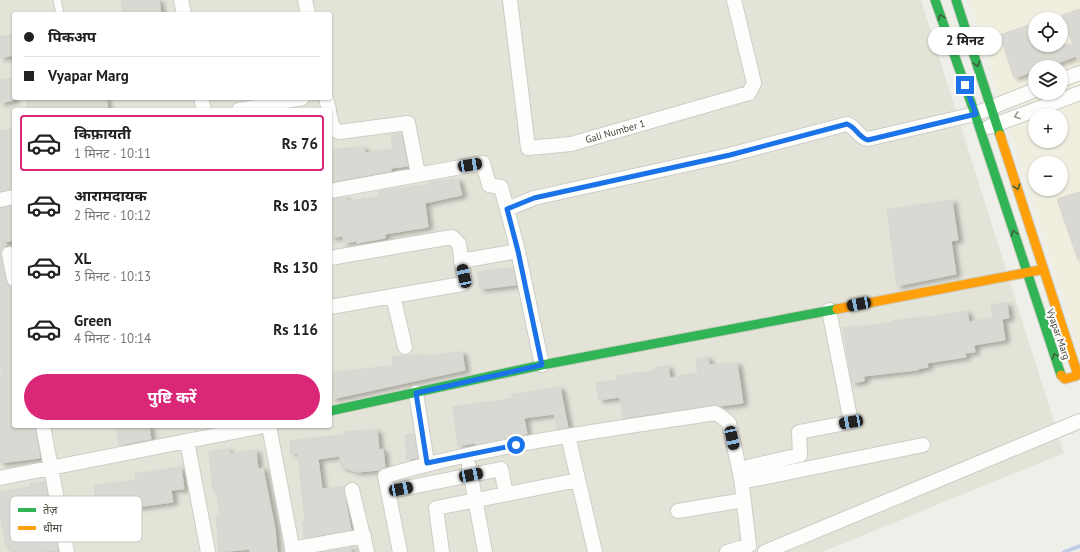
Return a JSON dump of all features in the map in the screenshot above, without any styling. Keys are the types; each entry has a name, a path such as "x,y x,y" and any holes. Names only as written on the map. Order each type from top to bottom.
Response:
{"street":[{"path":"181,0 184,12"},
{"path":"305,0 308,12"},
{"name":"Gali Number 1","path":"510,0 528,148 571,144 749,93 754,83 734,0"},
{"name":"Vyapar Marg","path":"935,0 976,114 1061,376 1065,379 1076,376 1077,372 956,0"},
{"path":"1068,77 1080,73"},
{"path":"507,209 534,198 730,155 847,124 852,126 864,139 868,140 976,114 1028,93"},
{"path":"980,130 1080,93"},
{"path":"250,108 292,100"},
{"path":"332,129 339,132 408,123 418,174"},
{"path":"332,191 484,163 489,185 501,187 518,251 542,365"},
{"path":"0,200 12,197"},
{"path":"332,258 452,237 459,244 464,276 462,284 332,307"},
{"path":"461,261 518,251"},
{"path":"8,254 12,271"},
{"path":"332,412 542,365 1044,269"},
{"path":"394,296 405,347"},
{"path":"740,473 800,455 799,432 851,422 829,310"},
{"path":"416,393 427,463"},
{"path":"400,552 385,476 427,463 467,454 568,436 715,413 729,423 740,473 749,545 727,552"},
{"path":"765,552 1080,421"},
{"path":"43,428 56,496"},
{"path":"0,478 253,428"},
{"path":"269,428 293,550 364,536"},
{"path":"568,436 594,552"},
{"path":"187,441 208,552"},
{"path":"740,473 748,481 923,445"},
{"path":"467,454 485,552"},
{"path":"401,489 501,469 506,494"},
{"path":"442,552 436,508 578,480"},
{"path":"352,490 367,552"},
{"path":"678,510 744,500"},
{"path":"65,542 67,552"}],"lane":[{"path":"57,0 60,12"}],"shaded area":[{"path":"0,0 921,0 1064,453 822,552 0,552"},
{"path":"969,0 1080,0 1080,350 1031,196 1068,196 1068,156 1028,156 1028,186"}],"building":[{"path":"121,0 159,0 161,12 123,12"},
{"path":"1080,9 1080,61 1078,61 1076,56 1065,60 1028,60 1028,73 1014,78 1000,35 1028,25 1028,52 1068,52 1068,45 1073,45 1068,31 1068,13"},
{"path":"12,34 12,55 0,58 0,37"},
{"path":"12,78 12,100 14,100 0,103 0,80"},
{"path":"26,100 106,100 108,108 28,108"},
{"path":"12,129 12,189 0,191 0,131"},
{"path":"401,134 408,166 391,168 391,171 332,182 332,150 364,147 365,153 393,149 391,135"},
{"path":"458,179 462,195 425,203 428,227 385,234 385,238 357,243 357,241 344,243 343,236 332,238 332,199 346,197 347,201 379,197 378,191 430,185 430,182"},
{"path":"1080,192 1080,259 1078,260 1057,199"},
{"path":"952,200 958,240 951,241 956,274 897,286 887,210"},
{"path":"12,206 12,240 0,243 0,208"},
{"path":"7,244 1,251 1,255 6,281 8,285 12,287 12,428 35,428 40,458 0,463 0,377 2,377 0,363 0,245"},
{"path":"513,268 516,285 480,289 478,272"},
{"path":"1007,303 1009,318 1002,319 1005,340 974,345 975,352 965,353 966,357 927,363 928,367 918,370 864,376 864,381 852,383 843,328 856,326 856,328 923,317 923,319 967,311 969,322 993,318 991,305"},
{"path":"462,352 465,370 332,399 332,373 393,366 392,357 421,355 422,357"},
{"path":"708,357 709,365 737,363 743,403 720,406 714,405 623,418 620,397 599,400 596,383 617,380 617,376 655,371 655,368 668,366 670,378 698,373 696,359"},
{"path":"560,387 568,427 557,429 554,414 524,418 527,434 476,445 475,443 458,446 453,407 512,399 512,395"},
{"path":"116,428 149,428 151,439 119,445"},
{"path":"377,430 379,450 383,449 385,467 379,470 357,472 341,467 340,456 318,459 322,489 344,487 351,530 304,538 303,522 305,522 298,453 291,454 290,441 344,435 344,432"},
{"path":"414,434 418,458 407,459 405,435"},
{"path":"229,449 230,454 256,450 258,469 263,468 275,529 277,552 250,552 250,549 219,552 216,516 220,515 217,490 213,491 209,452"},
{"path":"181,467 184,489 171,490 173,502 142,506 142,496 96,496 94,486 136,480 135,474"},
{"path":"45,482 48,496 10,496 10,542 56,542 58,551 11,552 10,545 6,546 0,512 0,492 31,487 30,484"},
{"path":"350,547 351,552 323,552"}],"waterway":[{"path":"1064,552 1080,546"}],"traffic: fast":[{"path":"935,0 975,114 1061,375"},
{"path":"956,0 1000,135"},
{"path":"332,411 542,365 837,309"}],"traffic: slow":[{"path":"1000,135 1077,372 1076,376 1065,379 1061,375"},
{"path":"837,309 1040,270"}],"route":[{"path":"516,445 427,463 416,393 542,365 518,251 507,209 534,198 730,155 847,124 852,126 864,139 868,140 976,114 965,85"}]}
